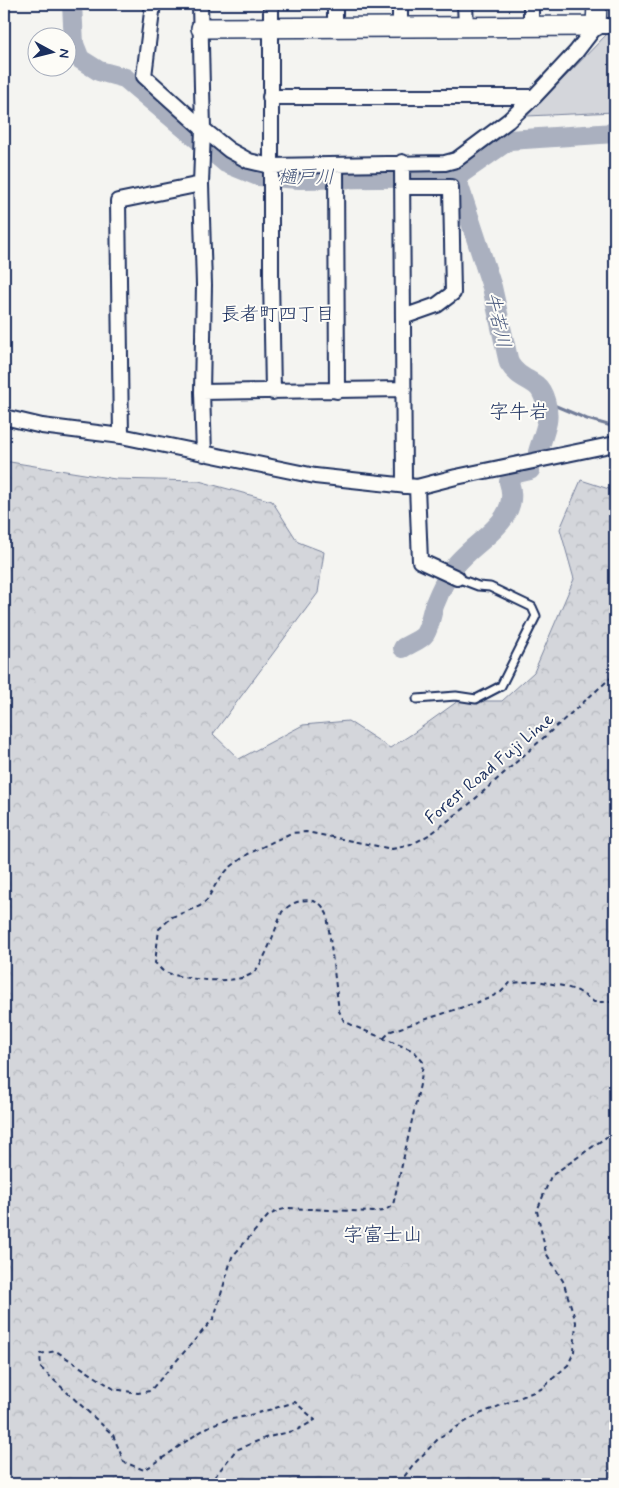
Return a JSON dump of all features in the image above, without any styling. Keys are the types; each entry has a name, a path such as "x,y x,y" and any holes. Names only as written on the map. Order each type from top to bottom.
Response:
{"street":[{"path":"153,4 144,76 202,129 229,150 249,161 271,166 376,165 402,162 444,163 456,160 508,121 534,97 576,52 596,26 597,4"},
{"path":"200,4 204,454"},
{"path":"271,4 273,392"},
{"path":"335,4 335,26"},
{"path":"400,4 400,27"},
{"path":"465,4 466,27"},
{"path":"531,4 531,27"},
{"path":"201,28 615,26"},
{"path":"270,98 534,97"},
{"path":"402,162 404,390 410,486 420,561 457,578"},
{"path":"336,165 337,391"},
{"path":"121,436 118,201 201,184"},
{"path":"402,186 451,187 453,293 437,306 403,317"},
{"path":"202,392 404,390"},
{"path":"4,417 42,426 121,436 315,476 410,486 615,444"}],"lane":[{"path":"417,699 456,696 476,699 501,686 536,616 532,607 516,599 490,587 478,586 457,578"}],"path":[{"name":"Forest Road Fuji Line","path":"209,1484 236,1450 265,1438 297,1430 315,1420 295,1402 247,1416 225,1420 181,1444 162,1460 144,1470 124,1462 113,1435 41,1368 40,1354 56,1351 114,1389 138,1393 150,1391 214,1318 232,1257 268,1216 288,1208 373,1212 384,1211 393,1205 421,1080 423,1062 414,1051 344,1021 340,1011 327,914 320,904 307,899 288,906 282,912 260,964 246,978 235,980 196,980 162,971 156,962 159,929 172,917 200,906 207,900 217,882 230,868 248,854 291,833 306,832 392,849 411,845 432,833 466,807 615,674"},
{"path":"384,1039 390,1031 487,999 501,992 510,983 536,981 563,986 578,991 594,1002 611,1002 615,996"},
{"path":"399,1484 412,1466 440,1437 477,1415 541,1389 568,1365 574,1352 576,1322 563,1281 546,1253 537,1210 551,1176 615,1131"}],"green space":[{"path":"609,32 615,32 615,112 527,116"},
{"path":"4,461 115,479 199,481 272,501 298,542 324,552 318,593 213,734 239,759 303,725 348,721 390,748 458,701 502,701 534,672 574,579 560,529 581,480 615,491 615,1484 4,1484"}],"waterway":[{"name":"樋戸川","path":"72,4 74,44 80,59 99,71 125,78 226,163 258,176 299,179 456,177 509,140 615,133"},
{"name":"牛若川","path":"456,177 492,287 509,363 518,373 539,388 546,402 547,422 538,452"},
{"path":"544,401 587,419 615,427"},
{"name":"牛若川","path":"403,648 425,634 438,597 452,570 460,560 492,531 509,509 511,496 509,482 513,474 530,470"}],"district":[{"name":"長者町四丁目","path":"278,313"},
{"name":"字牛岩","path":"519,411"},
{"name":"字富士山","path":"383,1234"}]}
